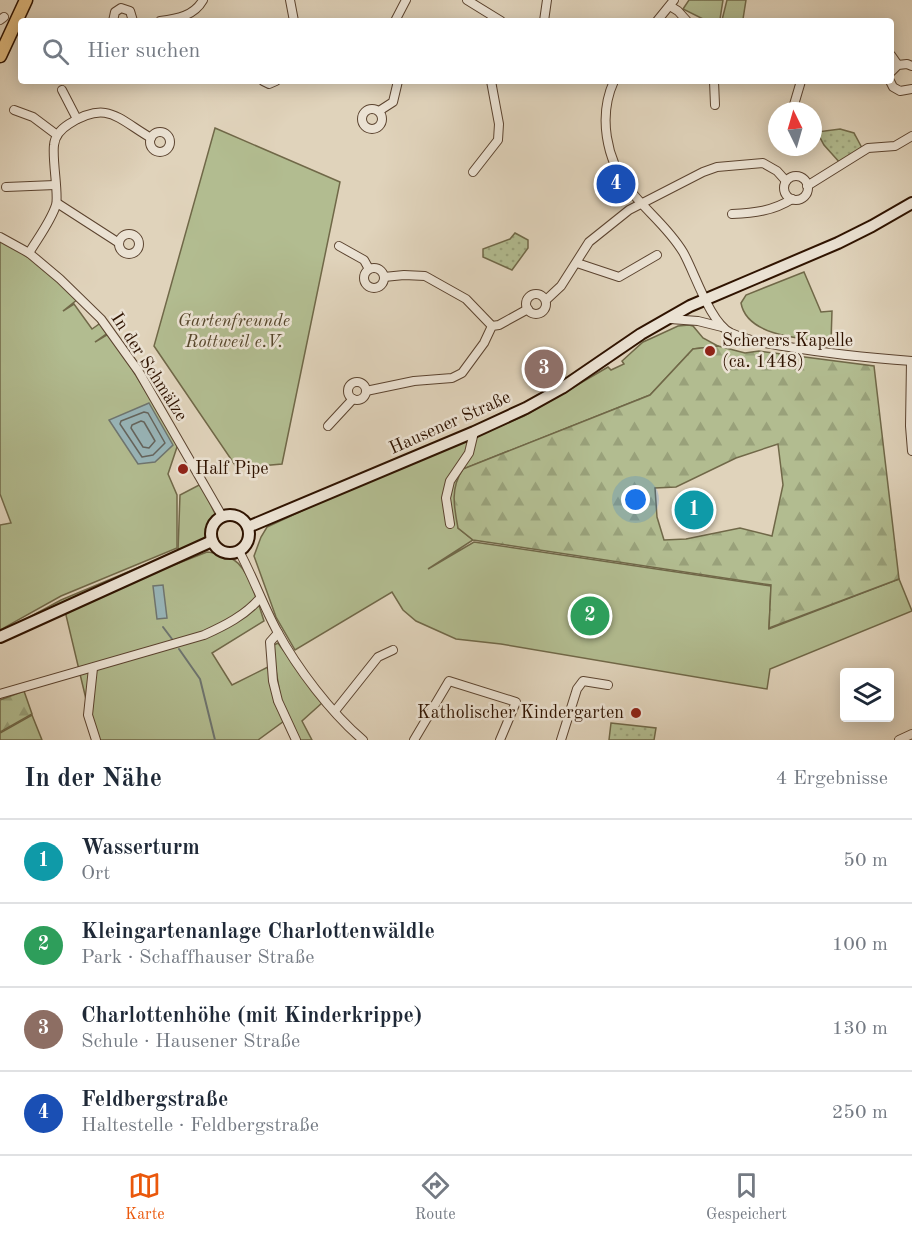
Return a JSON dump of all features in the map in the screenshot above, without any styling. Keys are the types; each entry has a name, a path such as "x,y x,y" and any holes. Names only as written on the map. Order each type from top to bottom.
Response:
{"main road":[{"path":"0,56 26,0"},
{"name":"Hausener Straße","path":"248,527 526,408 562,388 640,334 668,318 706,299 837,243 912,203"},
{"path":"222,516 237,516 248,527 248,541 239,551 233,553 220,551 212,541 211,529 222,516"},
{"path":"0,637 212,541"}],"street":[{"path":"172,18 189,14 199,8 203,0"},
{"path":"290,0 293,18"},
{"path":"397,18 406,0"},
{"path":"467,0 496,18"},
{"path":"544,18 547,0"},
{"path":"660,18 672,3 684,18"},
{"path":"114,18 116,12 124,8 132,14 133,18"},
{"path":"894,59 898,65"},
{"path":"894,69 898,65 912,66"},
{"path":"379,111 393,102 397,84"},
{"path":"472,172 498,140 499,124 492,84"},
{"path":"613,84 606,105 605,128 620,175 642,204 675,239 722,327"},
{"path":"714,84 715,105"},
{"path":"796,102 800,84"},
{"path":"892,84 900,91 912,89"},
{"path":"62,90 77,119"},
{"path":"14,110 33,117 57,135"},
{"path":"29,253 57,203 54,144 63,128 77,119 102,111 151,138"},
{"path":"807,186 868,148 895,146 912,136"},
{"path":"546,300 538,294 531,295 527,300 528,309 534,314 545,309 546,300 561,286 589,242 629,210 703,172 717,167 763,163 777,171 786,181"},
{"path":"732,214 756,213 780,207 792,199 802,197 807,186 804,179 796,176 786,181 785,191 792,199"},
{"path":"6,187 55,185"},
{"path":"57,203 119,243"},
{"name":"In der Schmälze","path":"0,237 29,253 101,319 139,372 222,516"},
{"path":"339,246 364,260 369,269"},
{"path":"577,263 619,277 657,255"},
{"path":"369,269 363,278 368,287 374,289 380,286 384,277"},
{"path":"369,269 378,269 384,277"},
{"path":"384,277 404,274 425,276 466,299 492,326"},
{"path":"492,326 499,325 528,309"},
{"path":"668,318 698,321 722,327 741,337 761,343 814,352 912,361 910,426 912,451"},
{"path":"328,426 353,399 362,398 366,391 414,381 452,378 462,373 484,343 492,326"},
{"path":"353,399 348,392 351,384 362,383 366,391"},
{"path":"450,524 446,498 450,481 469,453 474,432"},
{"path":"239,551 278,633 299,665 363,740"},
{"path":"0,694 204,635 226,625 260,598"},
{"path":"278,633 270,642 273,681 278,701 296,740"},
{"path":"336,711 378,657 393,650"},
{"path":"93,668 88,715 96,740"},
{"path":"414,740 449,681 516,702 500,740"},
{"path":"561,740 577,689 583,681 608,686"},
{"path":"900,740 912,734"}],"green space":[{"path":"689,0 723,0 720,18 701,18 683,9"},
{"path":"727,0 746,0 743,18 722,18"},
{"name":"Gartenfreunde Rottweil e.V.","path":"215,128 340,182 282,464 237,468 154,346"},
{"path":"840,129 854,133 862,148 841,164 824,145 822,131"},
{"path":"515,233 528,240 528,248 512,270 483,257 483,249 510,239"},
{"path":"0,239 29,255 78,299 63,311 74,304 92,329 102,322 109,332 95,342 110,333 178,444 168,474 177,495 177,548 61,596 0,630 0,525 11,523 0,494"},
{"path":"804,272 821,312 832,311 831,342 778,334 754,323 745,314 741,303 746,295"},
{"path":"678,326 693,326 703,338 718,346 693,349 650,395 463,469 458,528 473,540 428,569 474,542 771,586 769,629 899,579 912,611 770,669 767,689 501,644 456,639 416,621 403,610 392,592 295,650 276,617 254,556 267,527 524,416 608,367 611,370 624,364 622,361 643,342"},
{"path":"718,346 745,353 759,351 874,366 899,579 769,628 771,585 473,540 458,528 454,505 455,490 463,469 650,395 693,349","holes":["778,444 783,485 772,536 740,528 686,539 664,540 657,517 655,488 676,487 736,458"]},
{"path":"201,484 217,518 211,524 208,532 210,548 91,593 0,633 61,600 178,551 180,495"},
{"path":"207,552 229,557 244,571 253,588 264,621 212,653 232,685 270,666 274,702 284,721 258,740 98,740 90,716 65,611 92,597"},
{"path":"278,643 322,703 302,721 312,740 300,740 281,700 272,646"},
{"path":"24,691 32,714 0,732 0,700"},
{"path":"32,715 42,740 0,740 0,733"},
{"path":"611,723 656,728 654,740 609,740"}],"water":[{"path":"149,403 173,445 155,462 138,464 109,420"},
{"path":"163,585 167,618 157,619 153,586"}],"waterway":[{"path":"163,627 172,639"},
{"path":"179,649 200,679 215,740"}],"place":[{"name":"Feldbergstraße","path":"616,184"},
{"name":"Scherers Kapelle (ca. 1448)","path":"710,351"},
{"name":"Charlottenhöhe (mit Kinderkrippe)","path":"544,369"},
{"name":"Half Pipe","path":"183,469"},
{"name":"Wasserturm","path":"694,510"},
{"name":"Kleingartenanlage Charlottenwäldle","path":"590,616"},
{"name":"Katholischer Kindergarten","path":"636,713"}]}
